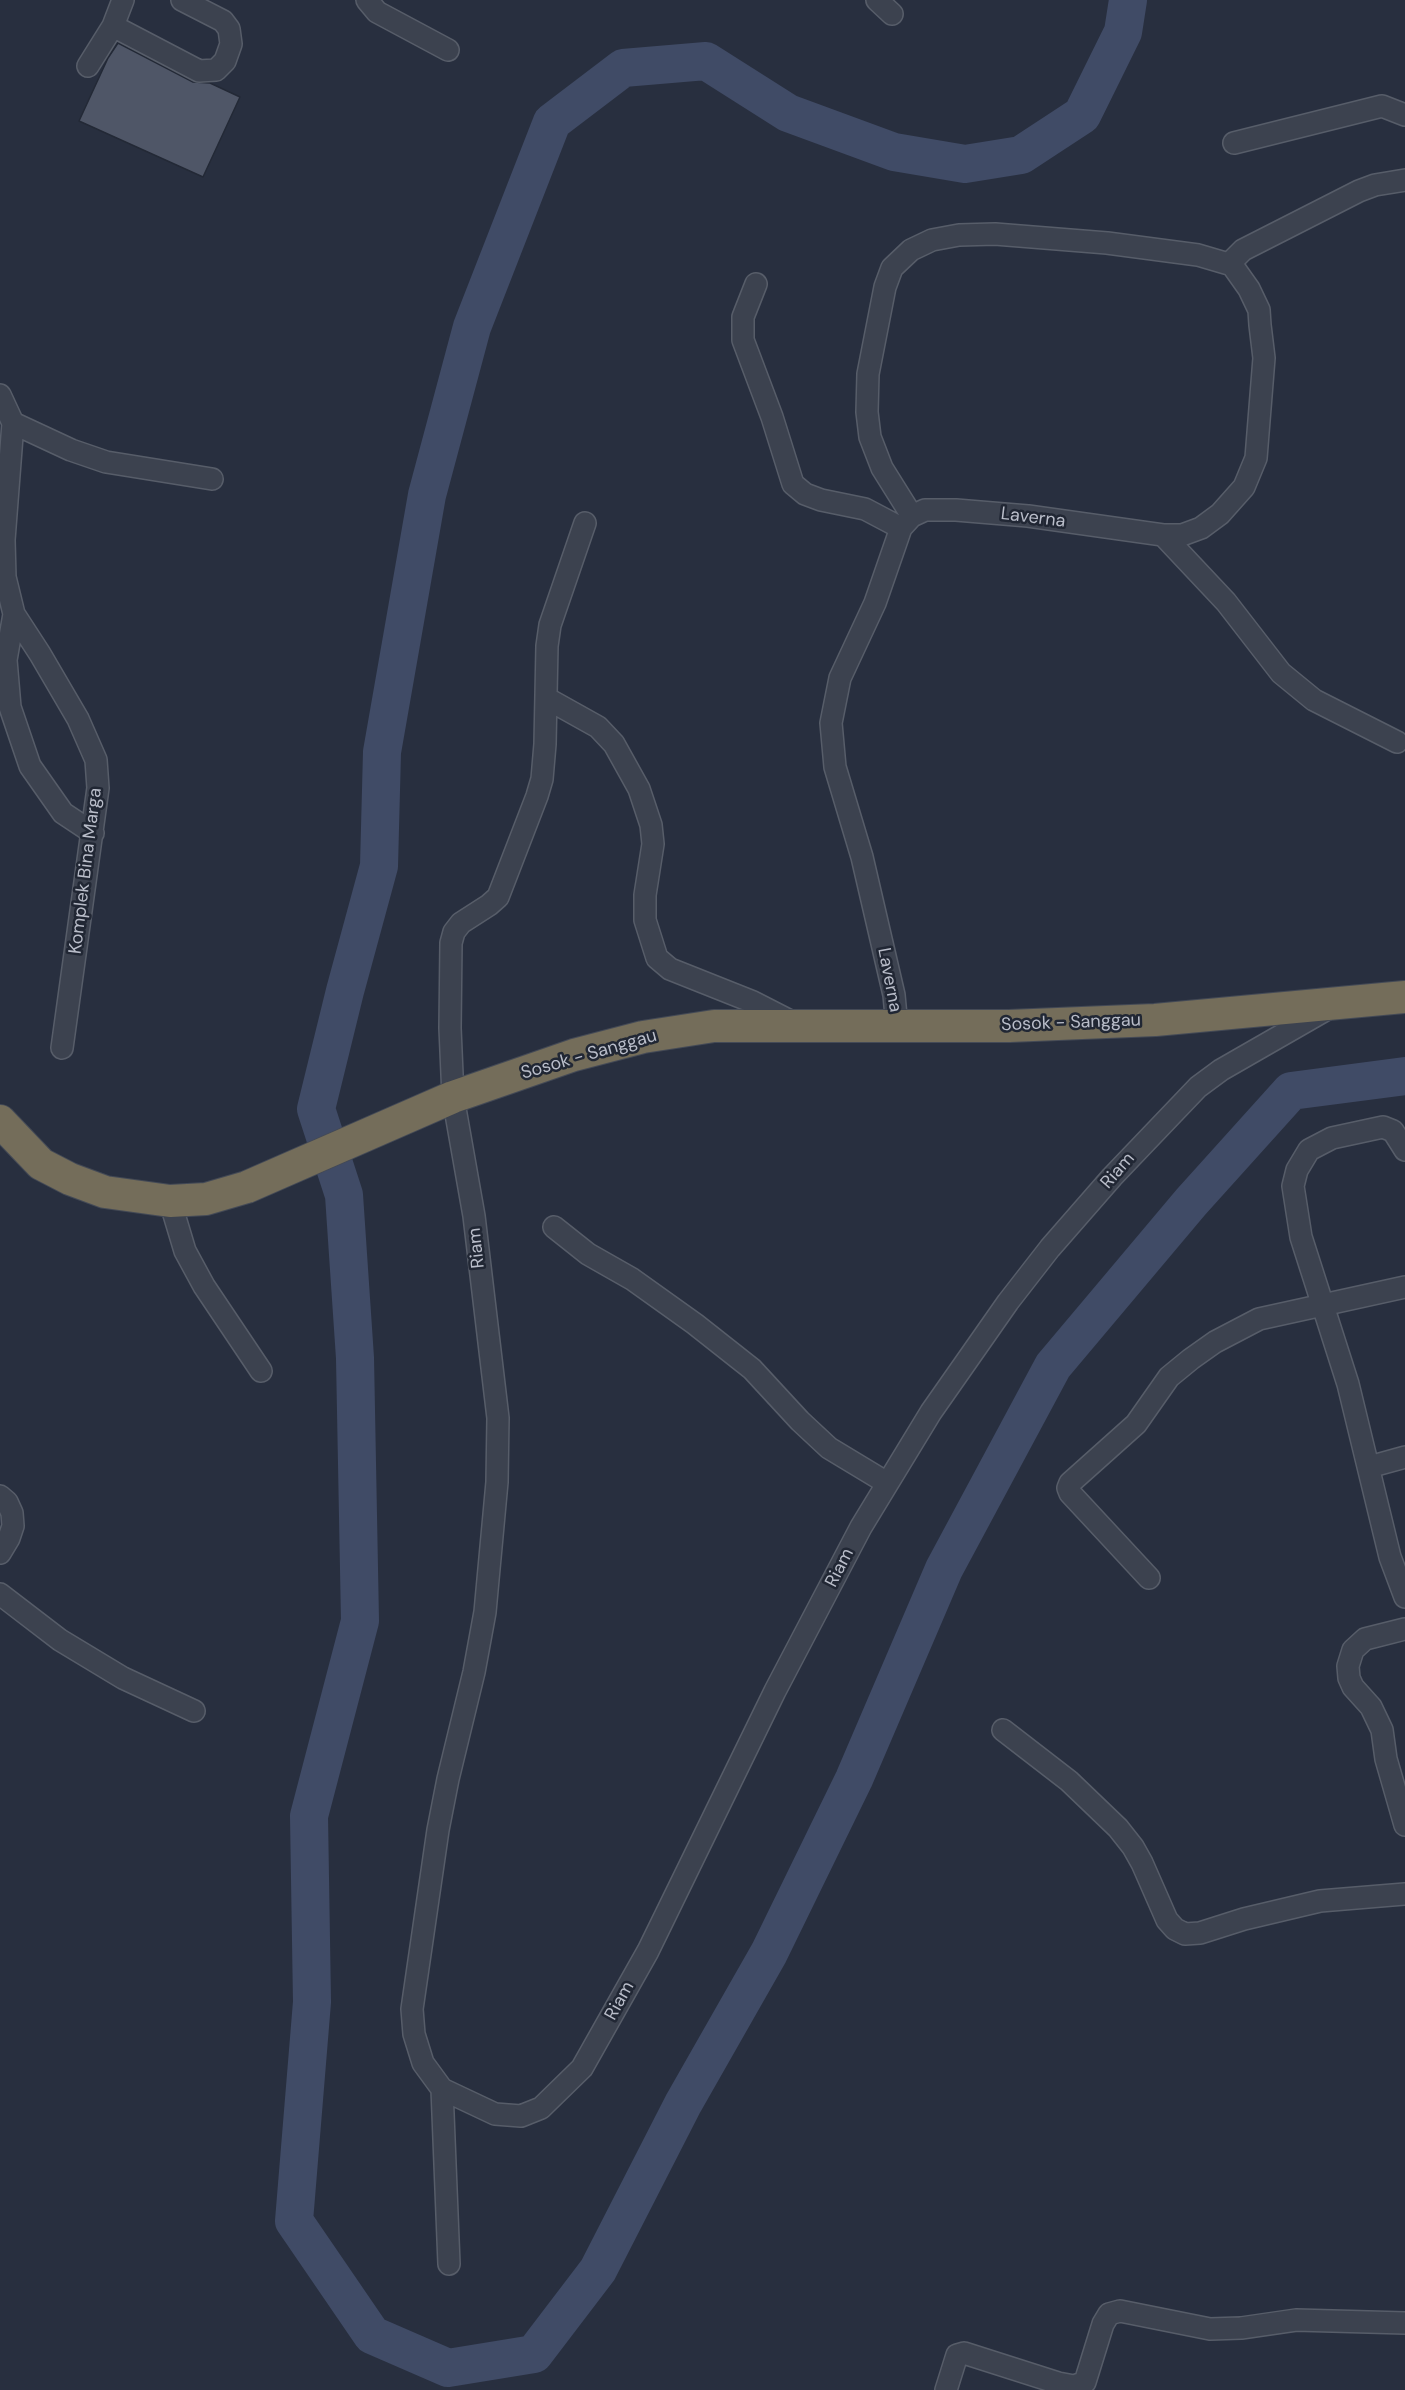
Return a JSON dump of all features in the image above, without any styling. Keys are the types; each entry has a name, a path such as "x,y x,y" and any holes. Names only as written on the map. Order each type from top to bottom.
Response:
{"highway":[{"name":"Sosok - Sanggau","path":"3,1132 40,1164 70,1179 105,1192 170,1201 206,1199 247,1187 453,1097 574,1055 643,1037 714,1026 1009,1026 1155,1020 1405,996"}],"street":[{"path":"88,66 113,26 123,0"},
{"path":"113,26 199,71 216,70 225,61 231,44 229,29 223,21 182,0"},
{"path":"368,0 377,12 448,50"},
{"path":"1234,143 1382,106 1405,116"},
{"path":"907,522 870,437 867,412 868,374 885,286 892,268 911,250 932,240 959,235 995,234 1107,243 1198,255 1232,265 1236,255 1243,250 1314,214 1375,185 1405,180"},
{"name":"Laverna","path":"897,1027 894,995 862,857 835,767 831,723 840,678 875,603 907,522 925,510 956,510 1028,516 1163,535 1182,535 1201,528 1220,514 1244,487 1256,458 1264,358 1259,310 1250,289 1232,265"},
{"path":"756,284 743,317 743,340 772,417 793,484 806,494 821,500 865,509 907,522"},
{"path":"0,395 14,423 71,450 106,462 212,479"},
{"name":"Komplek Bina Marga","path":"14,423 4,540 5,578 14,614 78,719 96,760 98,788 93,833 62,1048"},
{"name":"Riam","path":"585,523 550,625 547,646 545,744 542,779 537,796 498,897 461,924 454,932 451,943 450,1028 453,1097 473,1206 498,1418 497,1482 484,1612 474,1672 438,1830 412,2009 414,2034 423,2063 442,2089 495,2114 521,2116 542,2108 582,2068 648,1951 775,1691 861,1527 931,1412 1008,1302 1050,1248 1145,1140 1198,1087 1221,1071 1338,1003"},
{"path":"1163,535 1226,602 1281,673 1314,700 1397,742"},
{"path":"14,614 6,660 10,707 30,766 63,813 93,833"},
{"path":"546,698 598,727 614,744 639,789 651,825 652,844 645,895 645,920 657,958 670,969 753,1002 798,1025"},
{"path":"1405,1150 1393,1131 1383,1127 1368,1128 1332,1138 1309,1150 1297,1170 1293,1186 1302,1237 1348,1384 1390,1557 1405,1597"},
{"path":"170,1201 185,1251 204,1286 261,1371"},
{"path":"554,1227 588,1254 632,1279 695,1324 752,1369 800,1421 829,1448 887,1483"},
{"path":"1149,1578 1070,1493 1068,1488 1070,1483 1136,1424 1169,1377 1215,1342 1259,1319 1323,1307 1405,1287"},
{"path":"1369,1467 1405,1457"},
{"path":"0,1496 8,1502 13,1526 0,1552"},
{"path":"0,1594 60,1640 114,1673 195,1711"},
{"path":"1405,1629 1365,1639 1353,1650 1348,1665 1349,1678 1353,1687 1371,1707 1382,1730 1386,1760 1405,1825"},
{"path":"1003,1730 1069,1781 1118,1828 1142,1863 1167,1920 1175,1929 1185,1934 1200,1933 1244,1919 1320,1901 1405,1894"},
{"path":"442,2089 449,2264"},
{"path":"946,2390 957,2355 964,2353 1058,2383 1074,2385 1085,2382 1102,2324 1109,2314 1120,2311 1210,2329 1241,2328 1296,2320 1405,2323"}],"building":[{"path":"118,43 193,82 210,83 240,97 203,177 79,121 108,58"}],"waterway":[{"path":"1128,0 1123,32 1082,115 1021,155 965,164 894,152 788,113 706,61 623,68 552,122 472,327 427,495 382,752 379,866 316,1109 344,1195 355,1358 360,1621 309,1816 312,2002 294,2221 372,2335 448,2368 534,2354 598,2270 683,2104 769,1953 854,1779 944,1569 1053,1366 1191,1202 1291,1091 1405,1076"}]}
